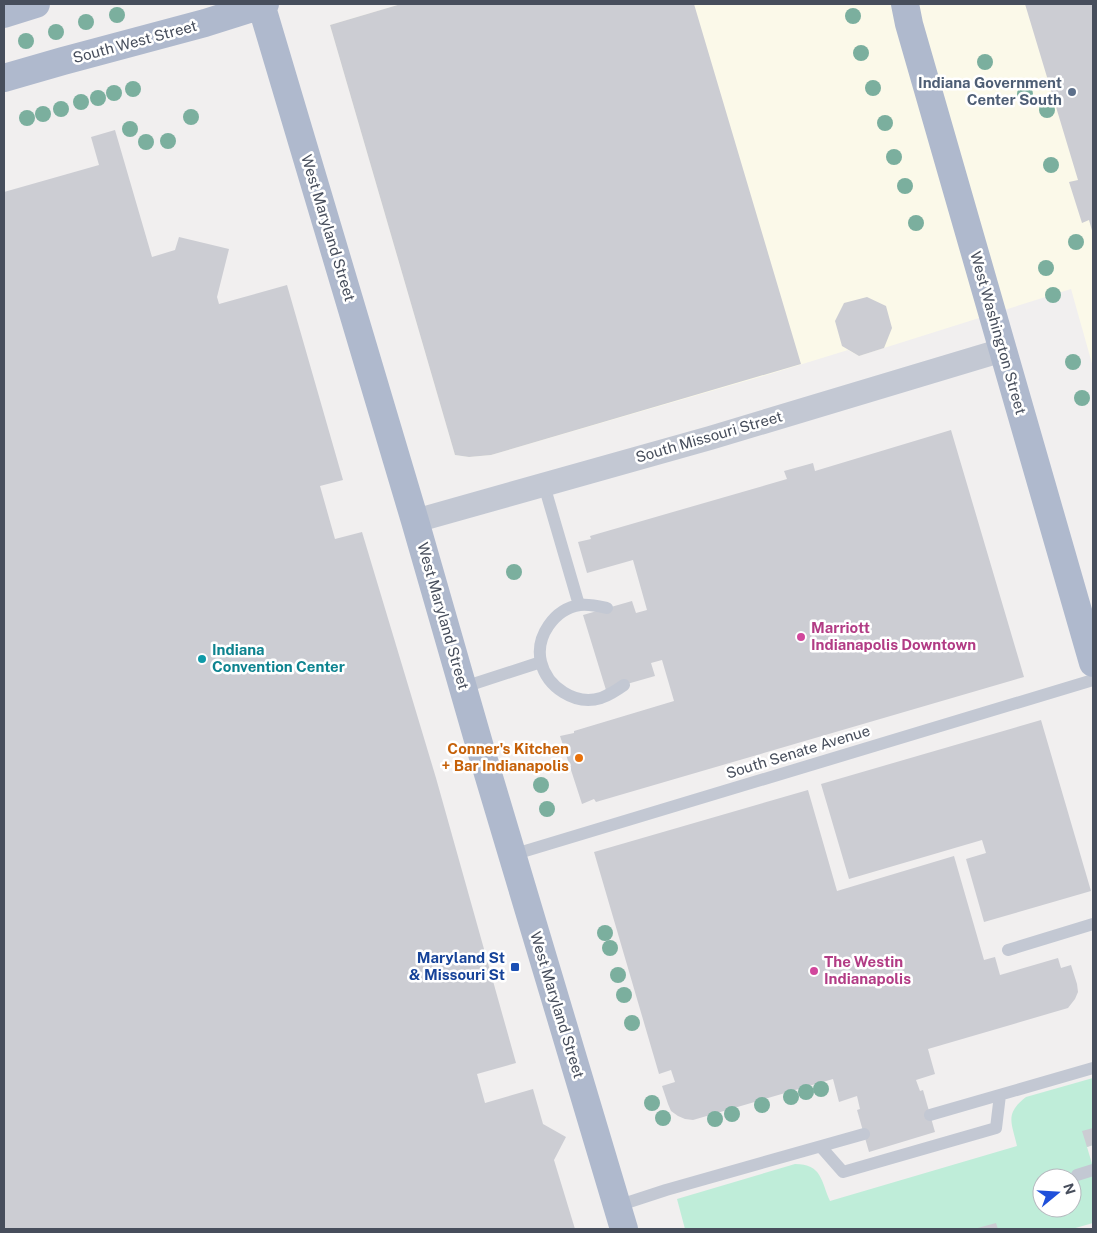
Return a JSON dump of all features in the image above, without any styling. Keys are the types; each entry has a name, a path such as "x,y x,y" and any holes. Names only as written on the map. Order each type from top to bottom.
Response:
{"main road":[{"path":"4,14 36,4"},
{"name":"South West Street","path":"4,78 205,23 262,4"},
{"name":"West Maryland Street","path":"262,4 620,1218"},
{"name":"West Washington Street","path":"905,4 908,24 1093,662"}],"street":[{"name":"South Missouri Street","path":"415,521 710,438 1003,350"}],"lane":[{"path":"544,485 579,605"},
{"path":"607,608 594,605 579,605 565,610 553,620 545,632 540,646 541,662 546,676 556,688 569,696 584,700 600,699 624,685"},
{"path":"464,687 541,662"},
{"name":"South Senate Avenue","path":"512,855 1093,680"},
{"path":"1008,950 1093,924"},
{"path":"930,1115 1093,1068"},
{"path":"821,1147 843,1172 996,1128 1000,1095"},
{"path":"620,1218 666,1190 864,1134"}],"shaded area":[{"path":"401,4 1093,4 1093,367 1071,289 859,356 848,350 491,455 469,457 455,455 330,25"}],"green space":[{"path":"1093,1078 1093,1145 1087,1147 1093,1167 1093,1223 1072,1229 685,1229 677,1199 795,1164 811,1167 816,1170 830,1201 1017,1146 1011,1119 1019,1103 1026,1097"}],"building":[{"path":"401,4 694,4 801,364 491,455 469,457 455,455 330,25"},
{"name":"Indiana Government Center South","path":"1025,4 1093,4 1093,234 1089,220 1082,223 1069,182 1078,180"},
{"name":"Indiana Convention Center","path":"115,130 152,257 175,250 179,237 229,249 217,297 219,304 287,285 343,480 320,486 335,539 362,532 436,778 516,1063 477,1074 485,1103 533,1089 543,1124 566,1137 554,1160 575,1229 4,1229 4,192 99,165 91,137"},
{"path":"867,297 886,306 892,328 884,348 859,356 842,346 835,321 844,303"},
{"name":"Marriott Indianapolis Downtown","path":"951,430 1024,677 596,802 594,799 582,804 560,736 674,701 662,660 651,663 655,676 606,690 583,615 632,601 636,613 647,610 633,560 587,573 578,542 591,539 590,536 787,479 784,471 813,463 815,471"},
{"path":"1041,720 1091,891 984,922 966,859 986,853 982,840 849,879 821,784"},
{"name":"The Westin Indianapolis","path":"808,790 837,891 954,856 984,960 995,957 1000,975 1058,958 1061,968 1071,965 1077,984 1078,992 1068,1008 928,1049 935,1074 916,1080 920,1091 923,1090 935,1132 869,1152 857,1110 860,1109 857,1096 839,1102 833,1079 693,1120 685,1119 671,1111 662,1086 675,1082 671,1070 659,1074 594,852"},
{"path":"1093,1128 1093,1145 1087,1147 1082,1131"},
{"path":"996,1223 998,1229 974,1229"}],"place":[{"name":"Indiana Government Center South","path":"1072,92"},
{"name":"Marriott Indianapolis Downtown","path":"801,637"},
{"name":"Indiana Convention Center","path":"202,659"},
{"name":"Conner's Kitchen + Bar Indianapolis","path":"579,758"},
{"name":"Maryland St & Missouri St","path":"515,967"},
{"name":"The Westin Indianapolis","path":"814,971"}]}
